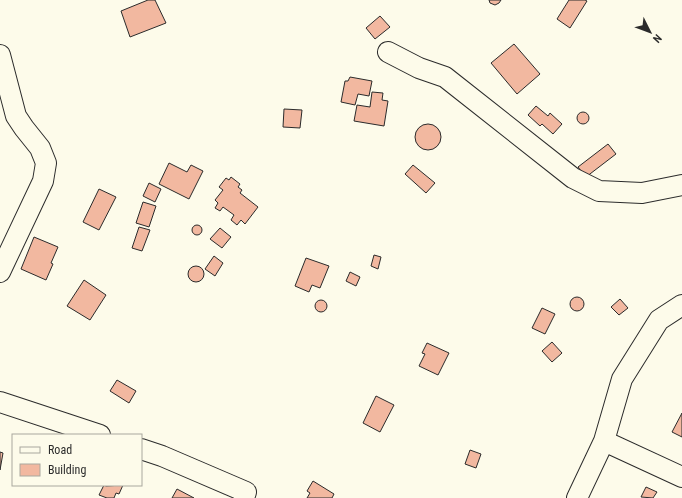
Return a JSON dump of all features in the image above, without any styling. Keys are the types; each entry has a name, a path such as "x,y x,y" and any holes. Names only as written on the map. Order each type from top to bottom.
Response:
{"street":[{"path":"388,52 419,68 445,77 573,178 599,191 642,193 682,185"},
{"path":"0,55 16,116 40,148 46,163 43,182 0,272"},
{"path":"577,498 604,441 622,379 658,320 682,305"},
{"path":"0,402 97,434"},
{"path":"604,441 682,477"},
{"path":"142,449 162,456 246,492 244,498"}],"building":[{"path":"148,0 155,0 166,23 130,37 121,11"},
{"path":"489,0 501,0 495,5 490,3"},
{"path":"569,0 587,1 570,28 557,19"},
{"path":"380,16 390,27 375,39 366,28"},
{"path":"514,44 540,74 517,94 491,63"},
{"path":"350,77 372,81 369,96 358,94 355,105 341,102 345,81 348,81"},
{"path":"372,92 383,93 382,100 388,101 384,126 354,121 357,105 370,107"},
{"path":"536,106 548,116 550,113 562,124 553,134 542,124 540,126 528,115"},
{"path":"284,109 302,110 300,128 283,127"},
{"path":"581,112 585,112 589,118 585,124 581,124 577,120 577,116"},
{"path":"428,124 437,128 441,137 437,146 428,150 419,146 415,137 419,128"},
{"path":"608,144 616,154 586,177 578,167"},
{"path":"169,163 187,172 191,165 203,171 189,199 159,184"},
{"path":"413,165 435,183 426,193 405,174"},
{"path":"231,177 240,184 238,187 242,190 240,193 258,207 245,224 241,220 237,225 231,220 234,215 223,207 220,211 215,208 218,203 215,200 223,190 219,187 226,178 229,180"},
{"path":"149,183 161,189 155,202 143,196"},
{"path":"99,189 116,197 99,230 83,222"},
{"path":"143,202 156,206 149,227 136,223"},
{"path":"197,225 202,230 197,235 192,230"},
{"path":"139,227 150,230 142,251 132,248"},
{"path":"220,228 231,237 222,248 210,239"},
{"path":"34,237 58,247 46,280 21,269"},
{"path":"374,255 381,257 378,269 371,266"},
{"path":"214,256 223,263 215,276 205,269"},
{"path":"306,258 329,266 320,288 312,285 309,292 295,286"},
{"path":"196,266 203,271 204,274 199,281 196,282 189,277 188,274 193,267"},
{"path":"350,272 360,277 356,286 346,281"},
{"path":"84,280 106,295 90,320 67,306"},
{"path":"577,297 582,299 584,304 582,309 577,311 572,309 570,304 572,299"},
{"path":"620,299 628,308 619,315 611,307"},
{"path":"319,300 323,300 327,306 323,312 319,312 315,308 315,304"},
{"path":"542,308 555,314 545,334 532,328"},
{"path":"552,342 562,353 552,362 542,351"},
{"path":"427,343 449,353 438,375 419,366 425,354 422,353"},
{"path":"117,380 136,391 129,403 110,391"},
{"path":"376,396 394,405 380,432 363,423"},
{"path":"682,413 682,437 672,432"},
{"path":"470,450 481,454 476,468 465,464"},
{"path":"0,452 3,453 0,470"},
{"path":"313,481 334,494 332,498 307,498 310,493 307,491"},
{"path":"104,486 123,486 119,494 116,493 114,498 107,498 99,495"},
{"path":"646,487 657,492 653,498 641,497"},
{"path":"177,489 194,498 172,498"}]}
